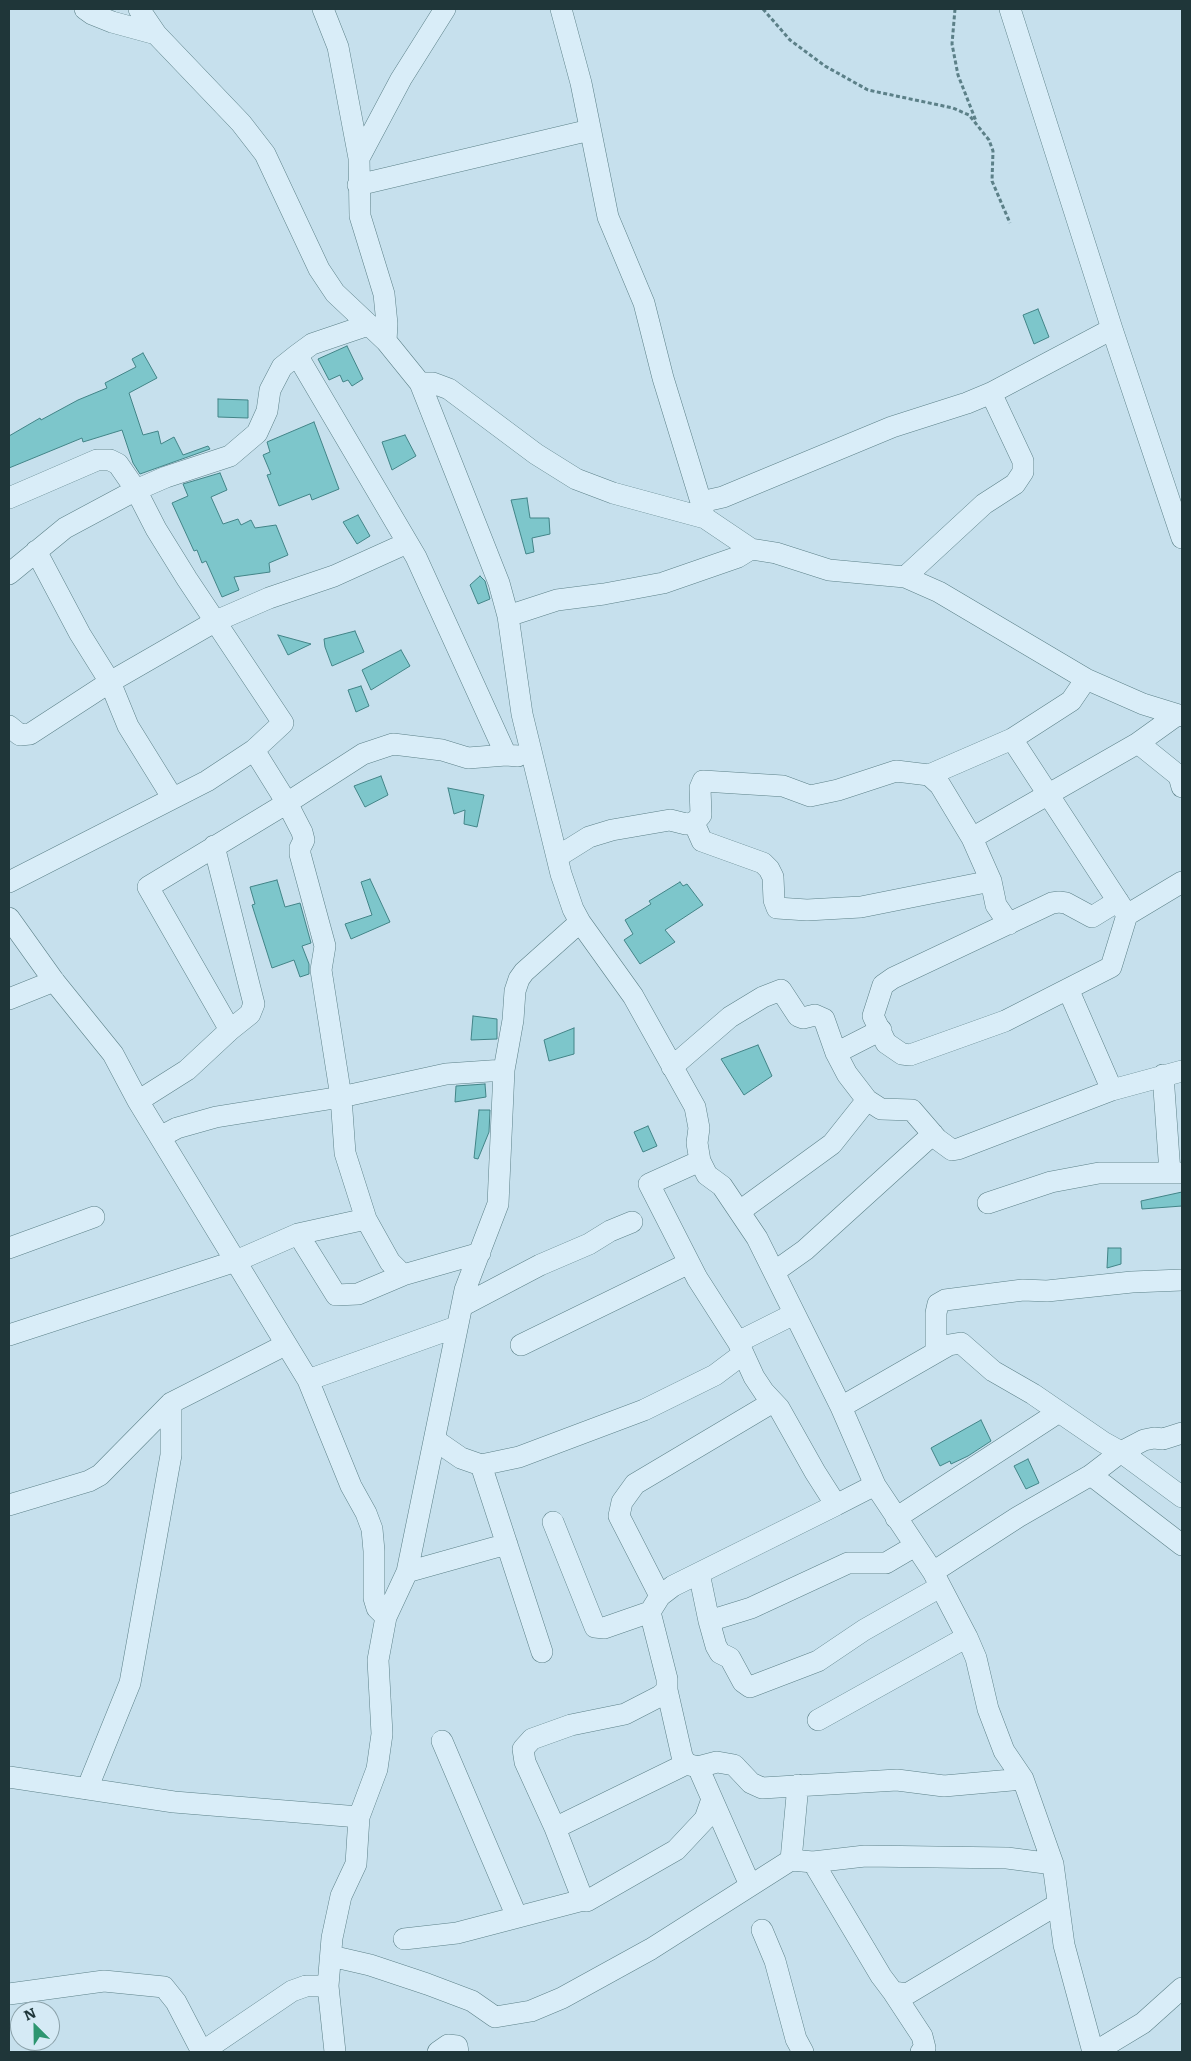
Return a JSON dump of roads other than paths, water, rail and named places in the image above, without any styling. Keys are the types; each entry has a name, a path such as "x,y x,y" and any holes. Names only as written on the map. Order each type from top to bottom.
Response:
{"street":[{"path":"85,9 112,22 156,34"},
{"path":"139,9 156,34 208,91 224,104 259,146 299,223 319,269 335,293 386,341 420,383 500,583 508,616 522,714 567,892 580,922 633,996 695,1108 699,1128 697,1143 700,1161 707,1174 722,1186 740,1211 774,1272 841,1407 875,1485 936,1580 967,1637 976,1658 988,1709 1004,1751 1023,1779 1053,1864 1064,1945 1094,2052 1143,2023 1182,1988"},
{"path":"323,9 338,47 359,158 360,216 384,294 387,324 386,341"},
{"path":"359,158 396,88 445,9"},
{"path":"561,9 581,83 608,217 644,303 663,378 703,510"},
{"path":"1010,9 1112,329 1182,538"},
{"path":"358,185 590,130"},
{"path":"9,574 65,528 136,490 166,477 230,456 257,433 267,411 270,390 282,367 312,344 368,324"},
{"path":"703,510 723,497 892,427 952,409 991,394 1112,329"},
{"path":"297,355 407,543 506,755"},
{"path":"420,383 433,383 449,389 536,454 576,479 613,493 703,510 752,550 776,553 828,570 905,577 940,592 1086,679 1143,704 1180,715"},
{"path":"905,577 984,504 1015,484 1023,472 1023,460 991,394"},
{"path":"9,498 98,460 110,460 118,464 136,490 156,529 262,695 276,710 283,723 254,750 207,781 172,797 9,882"},
{"path":"9,726 20,735 30,734 110,682 216,621 269,598 334,576 407,543"},
{"path":"508,616 558,600 662,583 738,557 752,550"},
{"path":"36,551 80,634 110,682 128,726 172,797"},
{"path":"557,857 589,837 612,830 670,820 686,824 694,823 701,815 700,788 703,781 783,786 810,796 838,790 896,771 928,775 1012,739 1071,700 1086,679"},
{"path":"972,838 1048,792 1138,743 1180,715"},
{"path":"1012,739 1122,908 1127,921 1114,950 1114,962 1111,967 1005,1021 910,1055 902,1054 886,1043 873,1016 883,984 893,978 1059,902 1092,916 1122,908 1182,882"},
{"path":"1138,743 1178,776 1182,786"},
{"path":"230,1030 148,887 287,803 356,757 392,744 442,750 468,758 506,755 534,756"},
{"path":"254,750 287,803 302,832 304,840 300,848 300,854 325,946 321,970 341,1096 345,1153 366,1218 390,1262 403,1275"},
{"path":"928,775 940,785 972,838 991,881 996,905 1009,924"},
{"path":"694,823 702,842 764,863 773,877 774,900 777,908 807,910 861,907 991,881"},
{"path":"138,1101 187,1070 250,1014 254,1004 214,846"},
{"path":"9,918 54,981 107,1044 138,1101 308,1380 351,1486 369,1521 374,1551 374,1598 378,1608 386,1617"},
{"path":"335,2052 328,1986 332,1938 341,1896 356,1864 359,1817 377,1769 382,1734 378,1660 386,1617 407,1572 465,1290 498,1204 504,1070 519,979 545,951 580,922"},
{"path":"9,999 54,981"},
{"path":"1068,989 1112,1090"},
{"path":"672,1067 730,1017 778,990 784,992 798,1016 803,1018 815,1015 824,1018 836,1053 847,1074 867,1100 881,1108 912,1110 933,1134 952,1150 1112,1090 1173,1073 1176,1172 1099,1173 1051,1182 988,1203"},
{"path":"836,1053 881,1030"},
{"path":"160,1137 177,1128 216,1116 341,1096 446,1074 504,1070"},
{"path":"740,1211 832,1144 867,1100"},
{"path":"774,1272 805,1250 933,1134"},
{"path":"700,1161 649,1184 689,1262 741,1348 754,1377 784,1416 818,1479 836,1505"},
{"path":"9,1248 94,1217"},
{"path":"9,1335 236,1261 298,1234 366,1218"},
{"path":"462,1306 540,1264 590,1244 610,1231 632,1222"},
{"path":"298,1234 336,1295 358,1294 403,1275 480,1253"},
{"path":"521,1345 689,1262"},
{"path":"936,1352 936,1313 938,1304 945,1300 1023,1290 1048,1291 1132,1282 1182,1280"},
{"path":"435,1440 461,1458 481,1465 519,1457 644,1410 715,1375 741,1348 794,1314"},
{"path":"308,1380 456,1327"},
{"path":"841,1407 949,1345 961,1343 993,1371 1059,1412 1102,1442 1121,1452 1182,1497"},
{"path":"9,1504 89,1482 100,1475 171,1403 285,1345"},
{"path":"750,1885 711,1802 692,1766 682,1756 667,1690 667,1679 655,1604 619,1516 622,1502 635,1484 773,1402"},
{"path":"87,1789 130,1683 171,1455 171,1403"},
{"path":"896,1518 1059,1412"},
{"path":"700,1573 716,1646 720,1652 730,1658 743,1682 750,1687 818,1661 936,1580 1018,1517 1090,1476 1121,1452 1144,1440 1163,1439 1182,1433"},
{"path":"481,1465 542,1652"},
{"path":"1090,1476 1182,1544"},
{"path":"553,1522 595,1626 604,1628 655,1604 673,1586 875,1485"},
{"path":"407,1572 507,1544"},
{"path":"709,1621 750,1608 848,1563 861,1561 878,1564 886,1563 915,1546"},
{"path":"818,1720 967,1637"},
{"path":"583,1900 556,1828 525,1762 523,1749 532,1739 571,1725 625,1714 648,1704 667,1690"},
{"path":"442,1741 517,1917"},
{"path":"556,1828 692,1766 717,1762 734,1765 751,1783 762,1788 897,1780 944,1786 1023,1779"},
{"path":"9,1776 174,1802 359,1817"},
{"path":"792,1860 798,1785"},
{"path":"404,1939 458,1933 583,1900 587,1901 676,1850 705,1819 711,1802"},
{"path":"331,1956 370,1965 427,1984 472,2001 495,2017 531,2012 562,1998 651,1949 792,1860 813,1862 884,1856 1007,1858 1053,1864"},
{"path":"813,1862 881,1976 922,2036 925,2048 921,2052"},
{"path":"893,1992 907,1994 976,1955 1058,1904"},
{"path":"762,1930 775,1961 796,2039 803,2052"},
{"path":"9,1994 104,1981 164,1987 176,2002 202,2052 292,1991 306,1986 328,1986"},
{"path":"438,2052 448,2045 457,2046 458,2052"}]}
